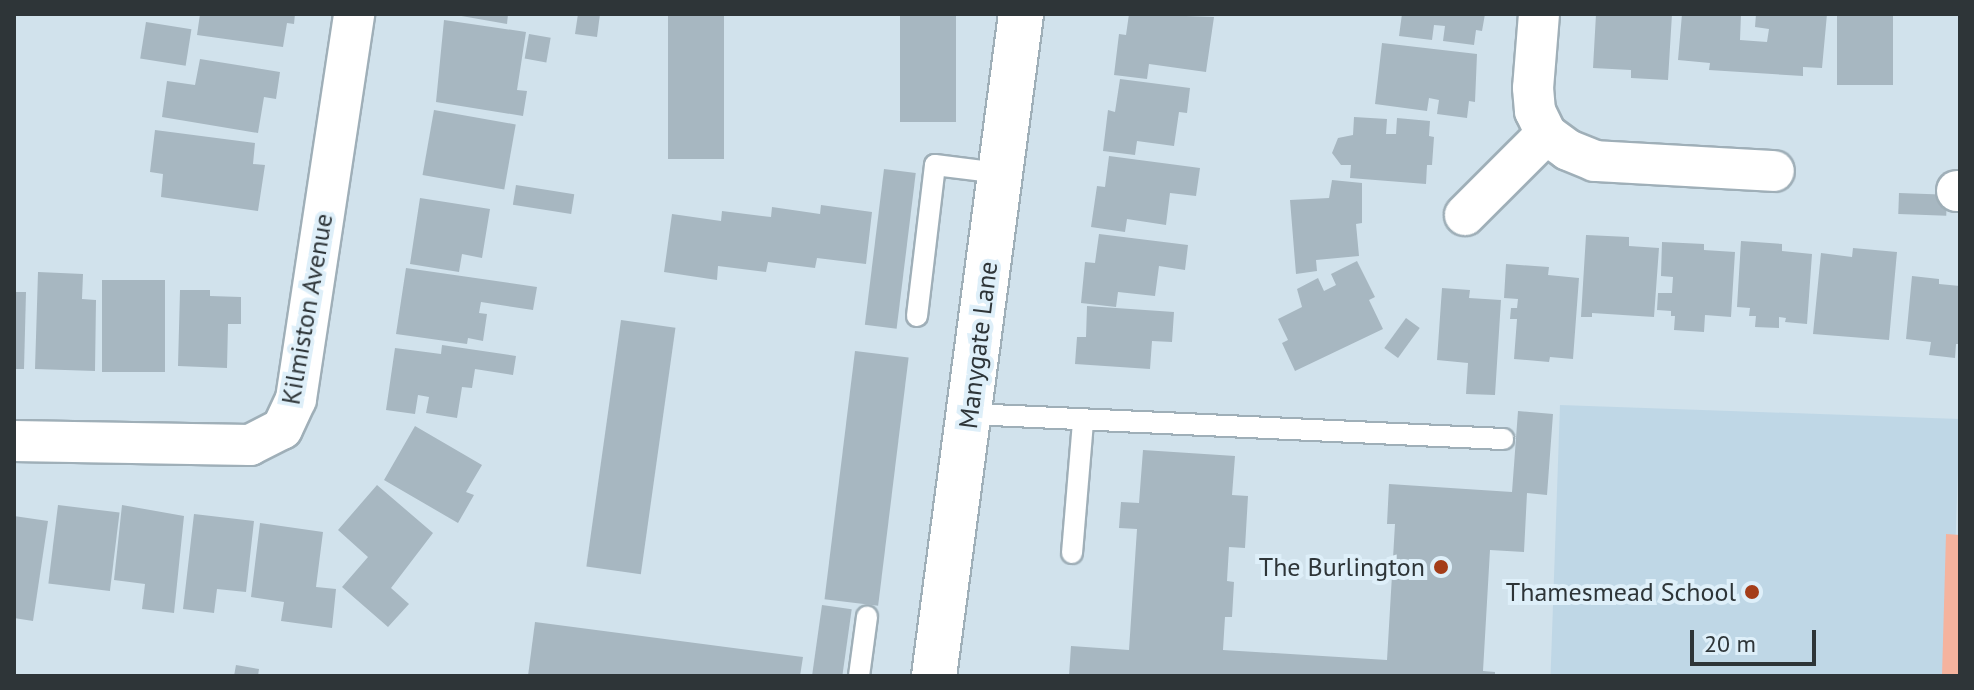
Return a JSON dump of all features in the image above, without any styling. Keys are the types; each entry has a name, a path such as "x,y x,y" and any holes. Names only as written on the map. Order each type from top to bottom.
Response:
{"street":[{"name":"Kilmiston Avenue","path":"14,441 250,445 282,429 296,399 354,14"},
{"name":"Manygate Lane","path":"934,676 971,414 1021,14"},
{"path":"1539,14 1533,88 1535,111 1546,134 1568,150 1595,161 1774,171"},
{"path":"1465,215 1546,134"}],"lane":[{"path":"917,316 935,165 999,173"},
{"path":"971,414 1503,439"},
{"path":"1072,553 1083,421"},
{"path":"859,676 867,617"}],"shaded area":[{"name":"Thamesmead School","path":"1560,405 1960,419 1951,676 1551,676"},
{"path":"1946,534 1960,535 1960,676 1942,676"}],"building":[{"path":"200,14 295,14 294,24 287,23 283,47 197,35"},
{"path":"450,14 508,14 507,24"},
{"path":"578,14 600,14 597,37 575,34"},
{"path":"668,14 724,14 724,159 668,159"},
{"path":"900,14 956,14 956,122 900,122"},
{"path":"1129,14 1214,17 1206,72 1149,64 1147,79 1114,75 1119,34 1126,35"},
{"path":"1402,14 1485,14 1482,31 1476,30 1474,45 1443,41 1445,26 1434,25 1432,40 1399,36"},
{"path":"1596,14 1672,14 1668,80 1631,78 1631,70 1593,68"},
{"path":"1682,14 1741,14 1740,40 1767,42 1769,29 1755,27 1756,14 1827,14 1822,68 1803,67 1803,76 1709,70 1710,63 1678,60"},
{"path":"1837,14 1893,14 1893,85 1837,85"},
{"path":"444,20 526,32 517,90 527,91 523,116 436,102"},
{"path":"146,22 191,29 186,66 140,59"},
{"path":"529,34 551,38 546,62 525,59"},
{"path":"1382,43 1477,54 1475,102 1469,101 1467,118 1437,114 1439,100 1429,98 1427,111 1375,104"},
{"path":"200,59 280,72 276,99 264,97 258,133 162,117 167,81 195,85"},
{"path":"1120,79 1190,88 1187,113 1179,112 1174,146 1137,141 1135,155 1103,151 1108,110 1115,112"},
{"path":"434,110 516,124 504,189 423,175"},
{"path":"1354,117 1387,119 1386,134 1396,134 1397,118 1430,121 1429,136 1434,137 1432,165 1427,165 1426,184 1350,178 1351,165 1341,165 1332,153 1338,138 1353,135"},
{"path":"155,130 255,143 253,164 265,165 258,211 161,197 163,174 150,172"},
{"path":"1109,156 1200,168 1196,196 1170,193 1166,225 1127,219 1125,232 1091,227 1097,186 1105,187"},
{"path":"884,169 916,173 897,329 865,325"},
{"path":"1332,180 1362,183 1362,223 1356,224 1359,256 1316,260 1317,271 1296,274 1290,200 1329,198"},
{"path":"516,185 574,194 571,214 513,205"},
{"path":"1899,193 1947,195 1946,216 1898,214"},
{"path":"420,198 490,209 482,258 462,254 459,272 410,264"},
{"path":"821,205 872,212 866,264 817,258 815,268 768,262 766,272 718,266 717,280 664,272 672,214 721,221 722,211 771,217 772,207 820,214"},
{"path":"1099,234 1188,245 1185,270 1159,266 1155,296 1118,292 1116,307 1081,303 1085,262 1095,263"},
{"path":"1586,235 1629,237 1629,246 1659,248 1654,317 1592,313 1592,317 1581,317"},
{"path":"1741,241 1782,244 1782,251 1812,254 1807,324 1785,322 1786,318 1779,317 1779,328 1755,327 1756,316 1749,316 1750,308 1737,307"},
{"path":"1662,242 1704,244 1704,250 1735,252 1731,317 1705,315 1704,332 1674,330 1675,316 1671,316 1671,311 1657,310 1658,293 1672,293 1673,277 1661,276"},
{"path":"1853,248 1897,252 1889,340 1813,334 1821,253 1852,257"},
{"path":"1357,261 1375,297 1369,300 1383,329 1295,371 1282,343 1288,340 1278,319 1302,307 1297,289 1318,278 1324,291 1336,285 1331,274"},
{"path":"1506,264 1549,267 1548,275 1579,278 1573,359 1550,357 1549,362 1514,359 1517,319 1510,319 1511,308 1517,308 1518,299 1504,298"},
{"path":"406,268 537,287 533,310 481,302 479,313 487,314 483,341 468,338 467,344 396,334"},
{"path":"38,272 83,274 82,299 96,300 95,371 35,369"},
{"path":"1912,276 1939,279 1939,284 1960,286 1960,344 1956,344 1955,358 1929,355 1931,342 1906,339"},
{"path":"102,280 165,280 165,372 102,372"},
{"path":"1442,288 1470,290 1469,298 1501,300 1495,395 1466,394 1468,363 1437,360"},
{"path":"180,290 210,290 210,296 241,297 241,324 228,324 227,368 178,366"},
{"path":"14,292 26,292 24,369 14,369"},
{"path":"1087,306 1174,312 1172,342 1152,341 1150,369 1075,364 1077,337 1086,337"},
{"path":"1406,318 1420,328 1398,358 1384,348"},
{"path":"621,320 675,328 641,574 586,567"},
{"path":"442,345 516,356 513,375 475,369 472,388 462,387 457,418 426,413 429,397 418,395 415,414 386,410 395,348 441,354"},
{"path":"855,351 909,358 878,606 825,599"},
{"name":"The Burlington","path":"1518,411 1553,414 1547,495 1527,493 1524,552 1490,550 1483,671 1495,672 1495,676 1069,676 1071,646 1129,650 1137,529 1119,528 1121,502 1139,503 1143,450 1235,456 1232,495 1248,496 1245,548 1229,547 1227,581 1234,582 1232,617 1225,617 1223,650 1387,660 1395,524 1387,524 1389,484 1512,492"},
{"path":"415,426 482,465 466,492 474,495 458,523 384,480"},
{"path":"377,485 433,533 391,588 409,604 388,627 342,587 368,557 338,530"},
{"path":"58,505 120,513 110,591 48,583"},
{"path":"122,505 184,516 174,613 142,609 145,584 114,580"},
{"path":"194,514 254,521 246,592 217,589 214,613 183,609"},
{"path":"14,516 48,521 33,621 14,618"},
{"path":"260,523 323,532 316,587 336,589 332,628 281,621 284,602 251,597"},
{"path":"822,605 852,609 842,676 812,676"},
{"path":"535,622 803,657 800,676 528,676"},
{"path":"236,665 259,669 258,676 234,676"}],"place":[{"name":"The Burlington","path":"1441,567"},
{"name":"Thamesmead School","path":"1752,592"}]}
